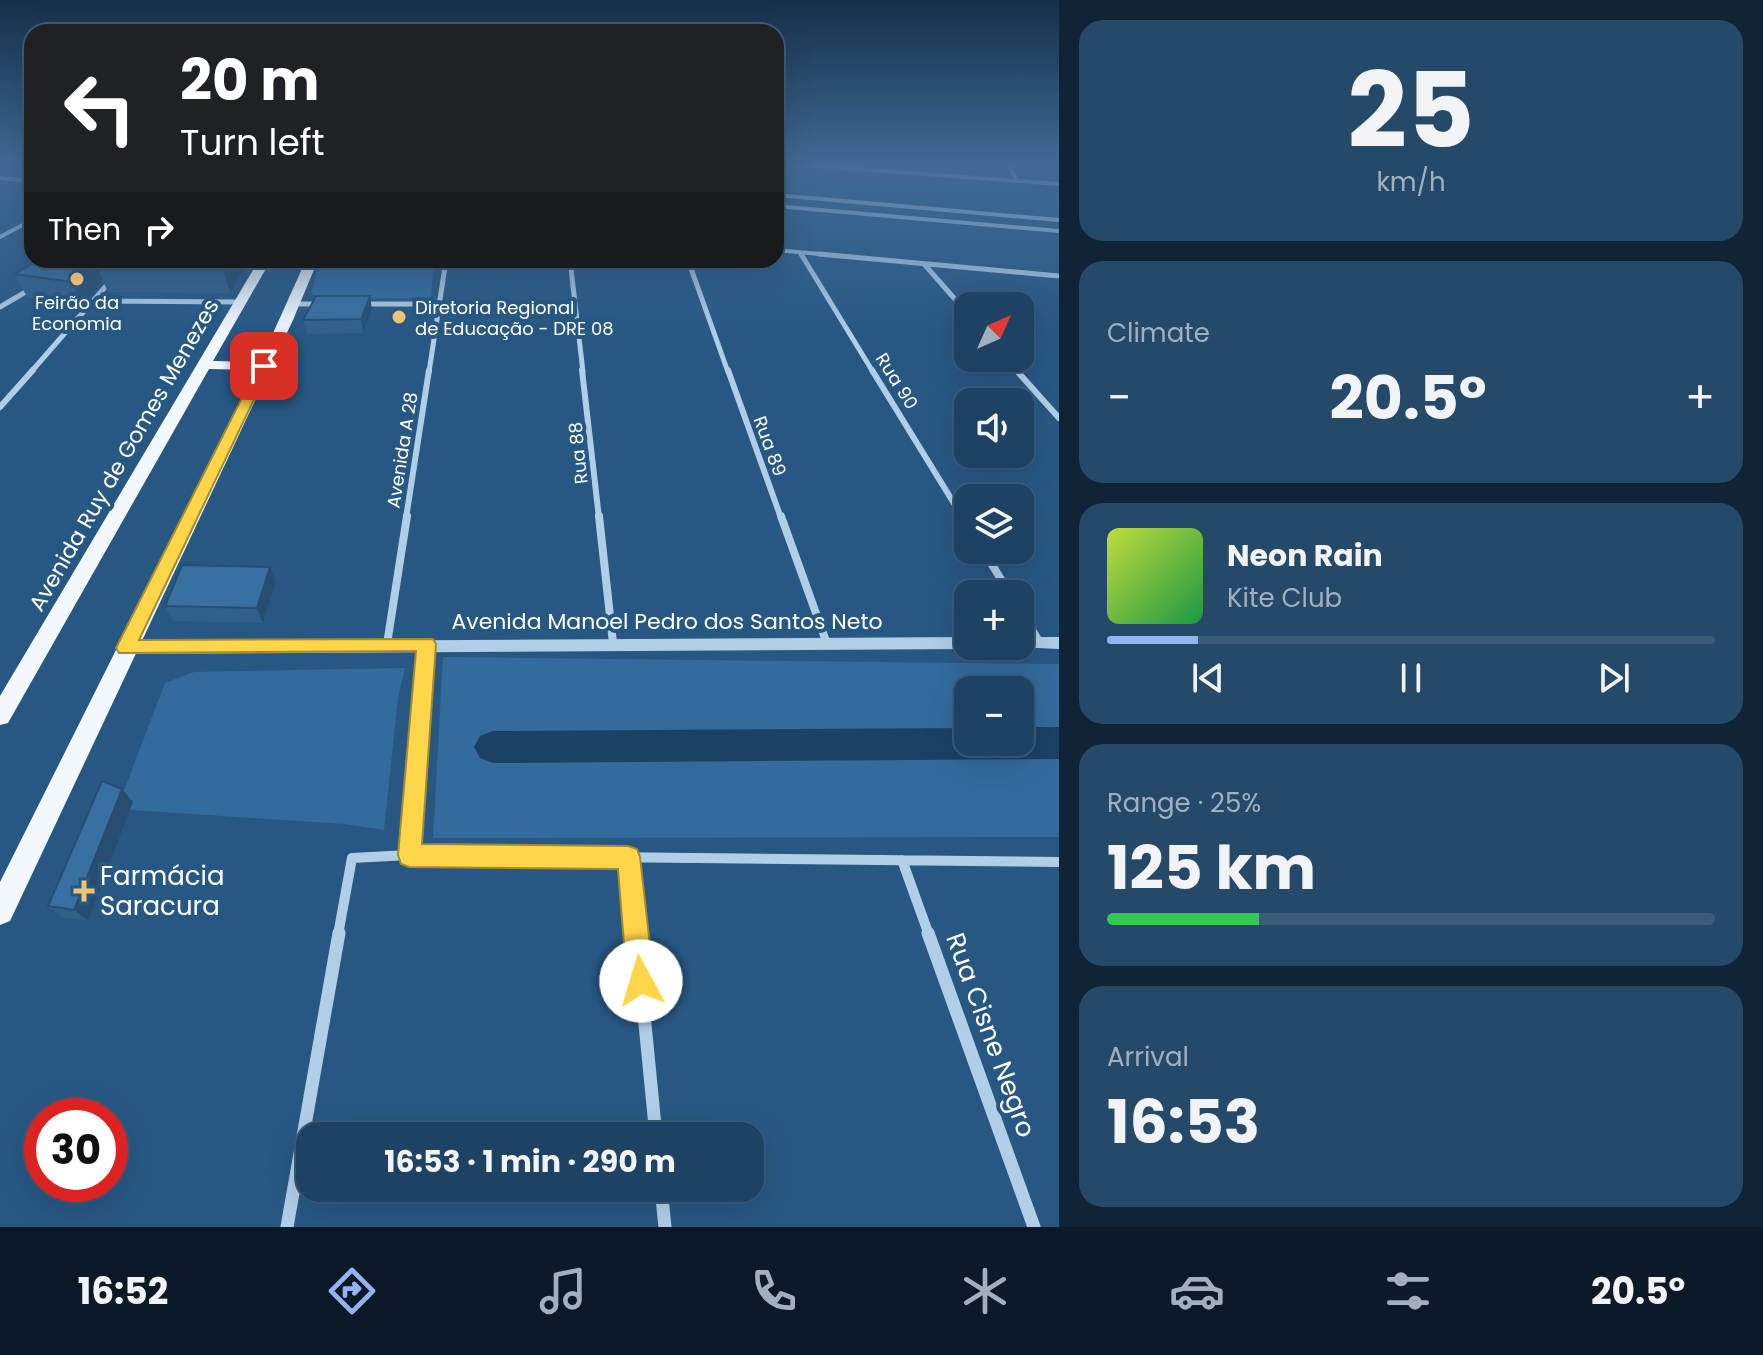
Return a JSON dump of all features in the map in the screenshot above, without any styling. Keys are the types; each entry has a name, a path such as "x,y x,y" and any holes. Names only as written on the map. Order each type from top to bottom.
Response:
{"main road":[{"name":"Avenida Ruy de Gomes Menezes","path":"0,716 260,268"},
{"path":"0,911 309,268"},
{"path":"204,365 264,366"}],"street":[{"path":"937,220 1059,231"},
{"path":"0,237 24,224"},
{"path":"784,251 1059,276"},
{"name":"Rua 90","path":"800,252 954,503"},
{"path":"924,263 954,298"},
{"name":"Avenida A 28","path":"387,644 445,268"},
{"name":"Rua 88","path":"571,268 613,643"},
{"name":"Rua 89","path":"691,268 826,641"},
{"path":"0,407 95,301 118,270"},
{"path":"0,307 39,284"},
{"path":"95,301 240,302"},
{"path":"293,304 322,304"},
{"path":"351,304 439,304"},
{"path":"1018,372 1059,418"},
{"path":"1034,633 1040,643"},
{"name":"Avenida Manoel Pedro dos Santos Neto","path":"126,648 826,641 954,643"},
{"path":"1034,643 1059,643"},
{"path":"409,855 427,644"},
{"path":"287,1227 352,858 409,855 1059,862"},
{"path":"628,857 655,1122"},
{"name":"Rua Cisne Negro","path":"902,860 1034,1227"},
{"path":"662,1202 665,1227"}],"shaded area":[{"path":"319,268 433,268 431,298 321,299 311,293"},
{"path":"443,657 1059,664 1059,837 433,838"},
{"path":"405,668 398,698 384,830 344,824 117,809 165,683 194,672"}],"building":[{"path":"25,268 85,268 72,282 15,274"},
{"path":"100,268 224,268 223,270 98,270"},
{"path":"316,296 370,296 361,319 303,320"},
{"path":"182,565 270,567 257,608 165,606"},
{"path":"102,781 122,789 74,910 48,906"}],"waterway":[{"path":"493,747 1059,743"}],"place":[{"name":"Feirão da Economia","path":"77,279"},
{"name":"Diretoria Regional de Educação - DRE 08","path":"399,317"},
{"name":"Farmácia Saracura","path":"84,891"}],"route":[{"path":"264,366 126,648 427,644 421,680 409,855 628,857 641,981"}]}
